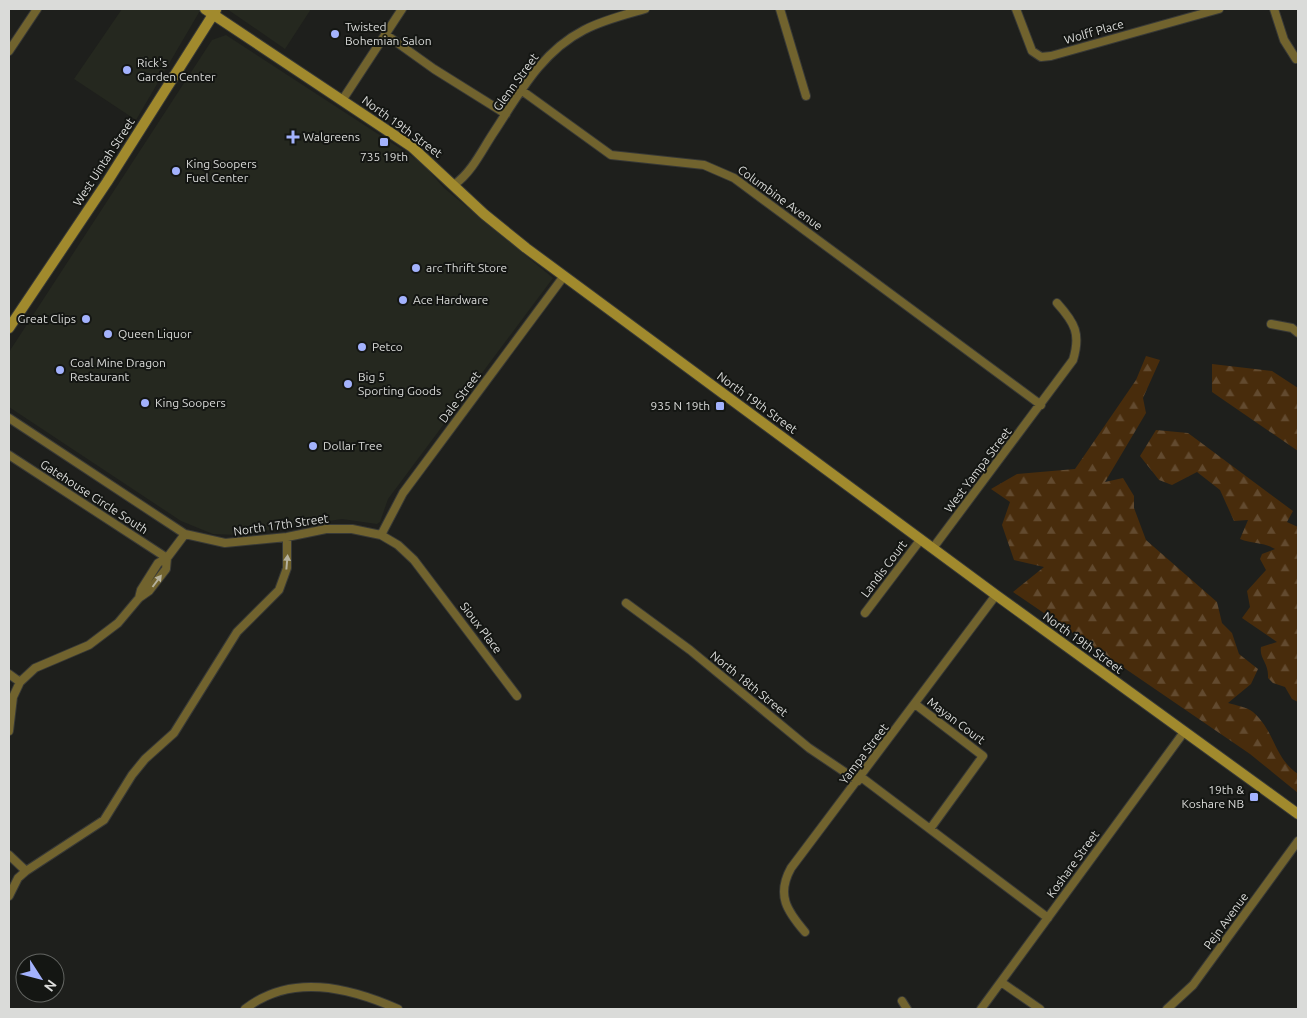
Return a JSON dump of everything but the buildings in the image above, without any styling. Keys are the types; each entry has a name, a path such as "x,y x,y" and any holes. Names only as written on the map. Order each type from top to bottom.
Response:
{"street":[{"path":"9,51 12,41 37,9"},
{"path":"343,100 402,9"},
{"name":"Glenn Street","path":"455,184 470,168 521,90 543,61 573,36 611,19 645,9"},
{"path":"780,9 806,96"},
{"name":"Wolff Place","path":"1016,9 1034,54 1041,57 1051,56 1219,9"},
{"path":"1274,9 1284,40 1296,59"},
{"name":"North 19th Street","path":"212,11 412,146 498,225 564,276 996,595 1298,814"},
{"name":"West Uintah Street","path":"9,328 107,182 212,11"},
{"path":"385,34 434,69 506,114"},
{"name":"Columbine Avenue","path":"521,90 611,155 704,165 724,172 1041,405"},
{"name":"Dale Street","path":"381,535 403,493 564,276"},
{"name":"West Yampa Street","path":"933,548 1068,368 1076,350 1077,339 1073,320 1057,303"},
{"path":"1271,324 1292,328 1298,333"},
{"name":"North 17th Street","path":"9,418 185,534 225,544 287,537 326,529 352,528 381,535 407,552 426,574"},
{"name":"Gatehouse Circle South","path":"9,455 167,558"},
{"path":"9,731 13,697 20,682 36,668 99,639 118,623 139,598 140,590 158,563 167,558 185,534"},
{"path":"9,896 18,878 26,871 104,820 132,775 145,759 174,733 237,632 271,601 282,586 287,568 287,537"},
{"name":"Landis Court","path":"865,614 921,539"},
{"name":"Sioux Place","path":"426,574 517,696"},
{"name":"Yampa Street","path":"805,932 790,914 785,904 784,886 788,874 996,595"},
{"name":"North 18th Street","path":"626,604 690,650 809,748 860,779 1048,918"},
{"path":"9,674 20,682"},
{"name":"Mayan Court","path":"916,704 984,756 930,829"},
{"name":"Koshare Street","path":"981,1009 1184,732"},
{"name":"Pejn Avenue","path":"1167,1009 1193,985 1298,840"},
{"path":"9,855 26,871"},
{"path":"1001,982 1040,1009"},
{"path":"245,1009 276,991 306,986 324,987 360,996 398,1009"},
{"path":"902,1001 907,1009"}],"shaded area":[{"path":"122,9 201,9 136,120 74,79"},
{"path":"227,9 311,9 285,49"},
{"path":"226,35 421,162 444,188 553,278 388,499 380,522 377,524 342,519 237,535 213,534 181,521 9,407 9,352 212,40"}],"green space":[{"path":"1146,356 1160,360 1143,398 1146,413 1105,482 1123,478 1134,496 1134,508 1146,540 1217,602 1222,623 1232,633 1239,654 1258,669 1251,684 1228,703 1250,710 1260,719 1284,760 1298,774 1298,793 1250,754 1013,592 1044,567 1014,560 1002,525 1010,502 991,489 1017,474 1075,469 1136,380"},
{"path":"1212,364 1272,371 1298,388 1298,451 1212,392"},
{"path":"1156,430 1188,433 1293,511 1287,522 1298,527 1298,702 1292,699 1285,687 1273,683 1268,678 1267,669 1261,655 1261,647 1277,642 1242,618 1250,607 1247,591 1266,570 1260,559 1262,554 1275,549 1267,545 1240,539 1248,520 1234,521 1220,490 1197,472 1172,485 1159,480 1140,456"}],"place":[{"name":"Twisted Bohemian Salon","path":"335,34"},
{"name":"Rick's Garden Center","path":"127,70"},
{"name":"Walgreens","path":"293,137"},
{"name":"735 19th","path":"384,142"},
{"name":"King Soopers Fuel Center","path":"176,171"},
{"name":"arc Thrift Store","path":"416,268"},
{"name":"Ace Hardware","path":"403,300"},
{"name":"Great Clips","path":"86,319"},
{"name":"Queen Liquor","path":"108,334"},
{"name":"Petco","path":"362,347"},
{"name":"Coal Mine Dragon Restaurant","path":"60,370"},
{"name":"Big 5 Sporting Goods","path":"348,384"},
{"name":"King Soopers","path":"145,403"},
{"name":"935 N 19th","path":"720,406"},
{"name":"Dollar Tree","path":"313,446"},
{"name":"19th & Koshare NB","path":"1254,797"}]}
